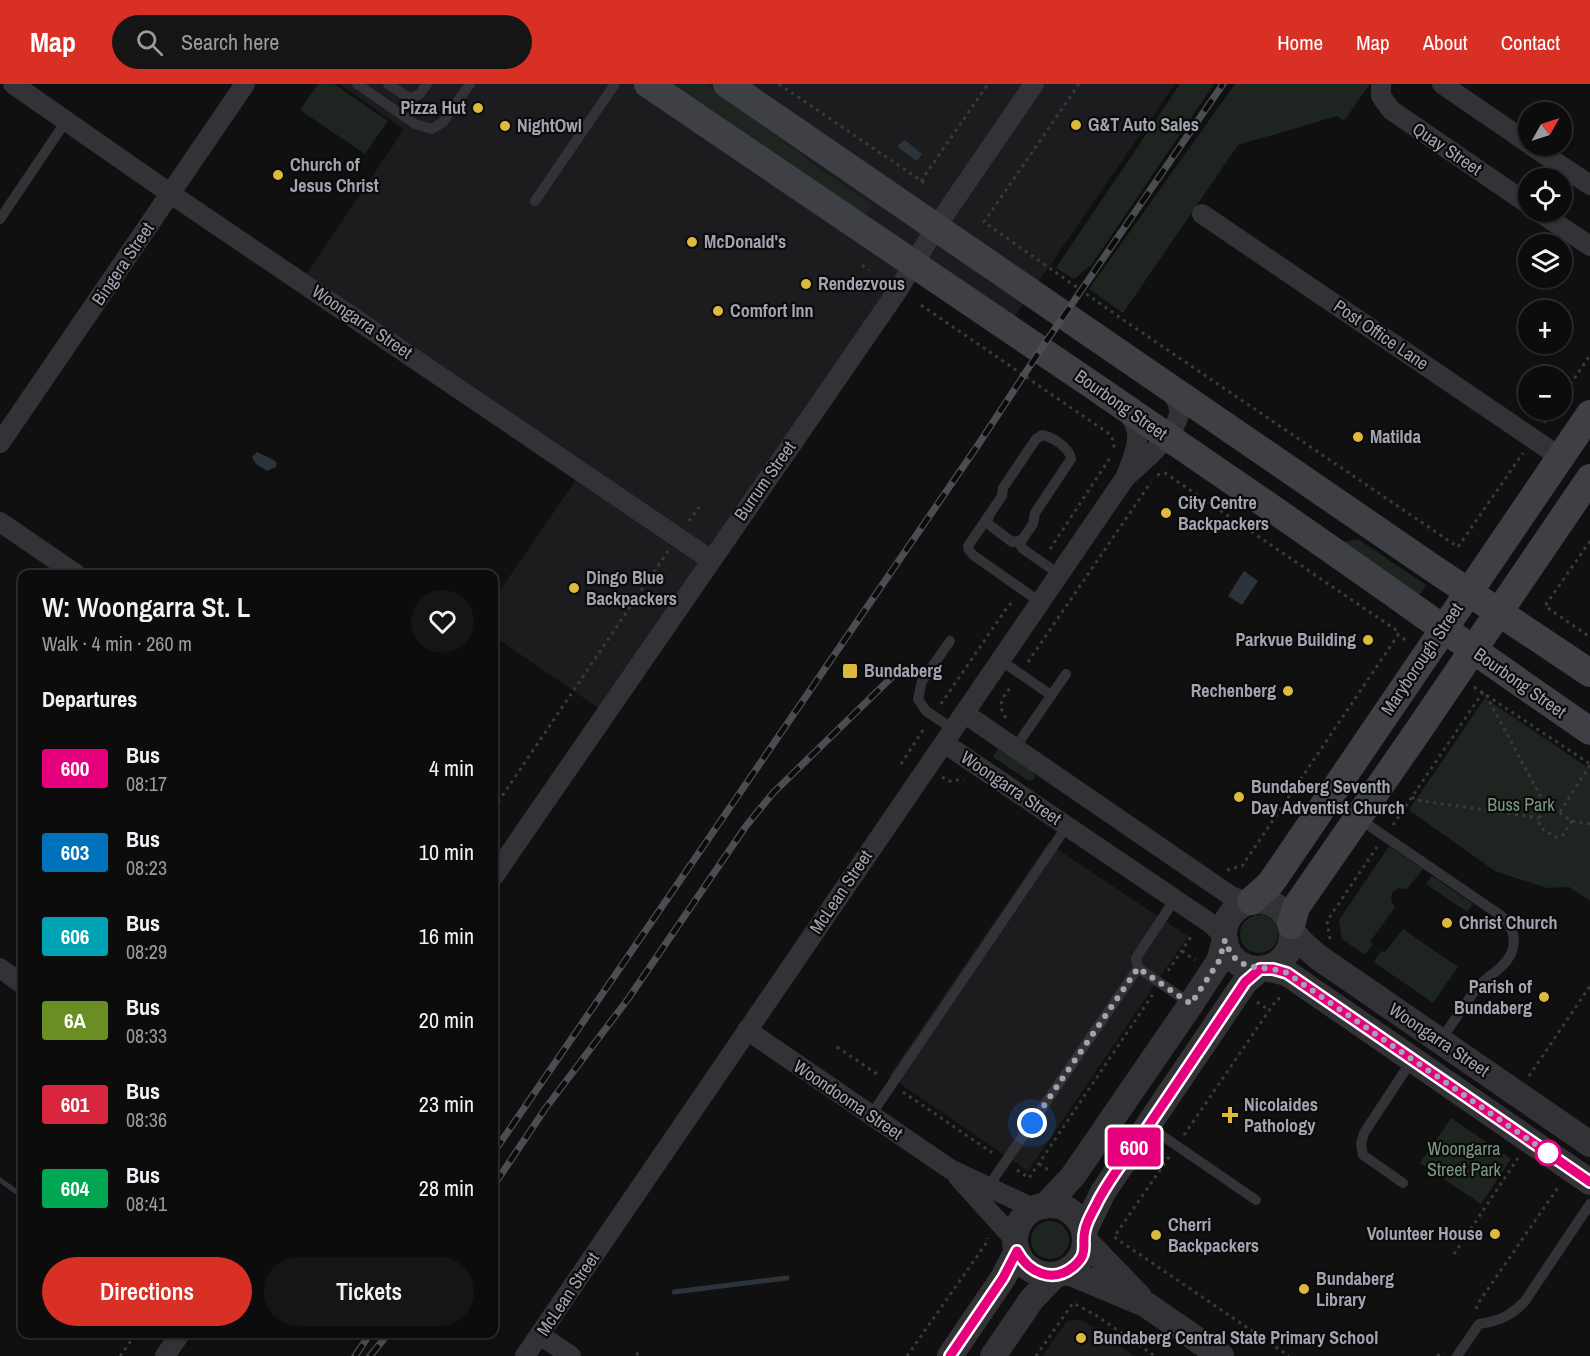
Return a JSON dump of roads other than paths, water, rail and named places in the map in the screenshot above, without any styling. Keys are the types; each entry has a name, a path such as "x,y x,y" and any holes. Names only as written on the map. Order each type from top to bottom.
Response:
{"main road":[{"name":"Bourbong Street","path":"648,84 1117,402 1590,731"},
{"path":"726,84 1590,673"},
{"name":"Maryborough Street","path":"1249,902 1269,885 1590,414"},
{"name":"Maryborough Street","path":"1292,928 1296,907 1590,478"},
{"path":"1539,696 1533,681 1536,669 1542,660 1550,655 1564,656"},
{"path":"1359,752 1389,772"}],"street":[{"name":"Woongarra Street","path":"13,84 171,194 711,560"},
{"name":"Bingera Street","path":"0,443 245,84"},
{"name":"Burrum Street","path":"498,864 915,264 936,227 1034,84"},
{"name":"Quay Street","path":"1381,84 1381,96 1391,110 1518,197"},
{"path":"1442,84 1518,136"},
{"path":"1547,156 1590,184"},
{"name":"Post Office Lane","path":"1202,214 1560,457"},
{"path":"1554,222 1590,246"},
{"name":"McLean Street","path":"525,1356 1125,478 1153,452 1166,436 1179,413 1174,396 1166,386"},
{"path":"1117,402 1134,421 1138,439 1125,478"},
{"path":"0,522 70,570"},
{"name":"Woongarra Street","path":"953,729 1015,748 1231,896 1249,902"},
{"name":"Woongarra Street","path":"953,729 1067,826 1210,923 1225,938"},
{"path":"950,1356 1003,1278 1016,1246 1021,1222 1073,1176 1219,961 1230,915 1238,907 1249,902 1261,900 1271,903 1287,915 1292,928 1292,941 1283,959 1262,969 1245,982 1103,1192 1085,1236 1080,1259 1032,1299 993,1356"},
{"name":"Woongarra Street","path":"1292,928 1308,949 1590,1144"},
{"path":"1225,938 1228,950 1241,964 1262,969"},
{"path":"0,968 18,981"},
{"name":"Woongarra Street","path":"1262,969 1287,973 1583,1177"},
{"path":"1334,1005 1351,980"},
{"name":"Woondooma Street","path":"747,1030 950,1169 1040,1207"},
{"path":"1583,1177 1590,1149"},
{"name":"Woondooma Street","path":"950,1169 1016,1246"},
{"path":"1040,1207 1065,1208 1074,1214 1085,1236 1145,1304"},
{"path":"1016,1246 1028,1267 1036,1272 1061,1273 1145,1304 1221,1356"},
{"path":"540,1335 571,1356"},
{"path":"165,1356 177,1338"}],"lane":[{"path":"357,84 415,124 432,129 443,122 470,84"},
{"path":"388,84 409,98 417,96 424,87"},
{"path":"535,201 615,84"},
{"path":"0,219 66,121"},
{"path":"1040,602 969,550 970,543 1002,496 1003,488 1038,436 1045,435 1068,450 1071,456 1070,462 1035,513 1033,524 1020,545 1059,574"},
{"path":"989,515 987,523 991,528 1012,542 1017,543 1022,540"},
{"path":"950,641 922,681 918,699 926,711 953,729"},
{"path":"1000,660 1052,695"},
{"path":"1015,748 1066,674"},
{"path":"1358,818 1500,915 1508,922 1515,938 1508,960 1481,983 1440,1041"},
{"path":"871,1115 1067,826"},
{"path":"1175,899 1136,958 1138,968 1191,1004"},
{"path":"988,1186 1138,968"},
{"path":"1403,1183 1363,1155 1361,1144 1364,1133 1412,1059"},
{"path":"1148,1126 1256,1200"},
{"path":"1454,1351 1479,1324 1503,1319 1512,1314 1525,1300 1590,1204"}],"waterway":[{"path":"0,1180 18,1193"},
{"path":"674,1292 787,1278"}],"railway":[{"path":"498,1146 1223,84"},
{"path":"498,1179 545,1109 628,999 746,826 773,793 892,677"},
{"path":"355,1356 367,1338"},
{"path":"370,1356 385,1338"}],"place":[{"name":"Pizza Hut","path":"478,108"},
{"name":"G&T Auto Sales","path":"1076,125"},
{"name":"NightOwl","path":"505,126"},
{"name":"Church of Jesus Christ","path":"278,175"},
{"name":"McDonald's","path":"692,242"},
{"name":"Rendezvous","path":"806,284"},
{"name":"Comfort Inn","path":"718,311"},
{"name":"Matilda","path":"1358,437"},
{"name":"City Centre Backpackers","path":"1166,513"},
{"name":"Dingo Blue Backpackers","path":"574,588"},
{"name":"Parkvue Building","path":"1368,640"},
{"name":"Bundaberg","path":"850,671"},
{"name":"Rechenberg","path":"1288,691"},
{"name":"Bundaberg Seventh Day Adventist Church","path":"1239,797"},
{"name":"Christ Church","path":"1447,923"},
{"name":"Parish of Bundaberg","path":"1544,997"},
{"name":"Nicolaides Pathology","path":"1230,1115"},
{"name":"Volunteer House","path":"1495,1234"},
{"name":"Cherri Backpackers","path":"1156,1235"},
{"name":"Bundaberg Library","path":"1304,1289"},
{"name":"Bundaberg Central State Primary School","path":"1081,1338"}],"park label":[{"name":"Buss Park","path":"1521,805"},
{"name":"Woongarra Street Park","path":"1464,1159"}]}
